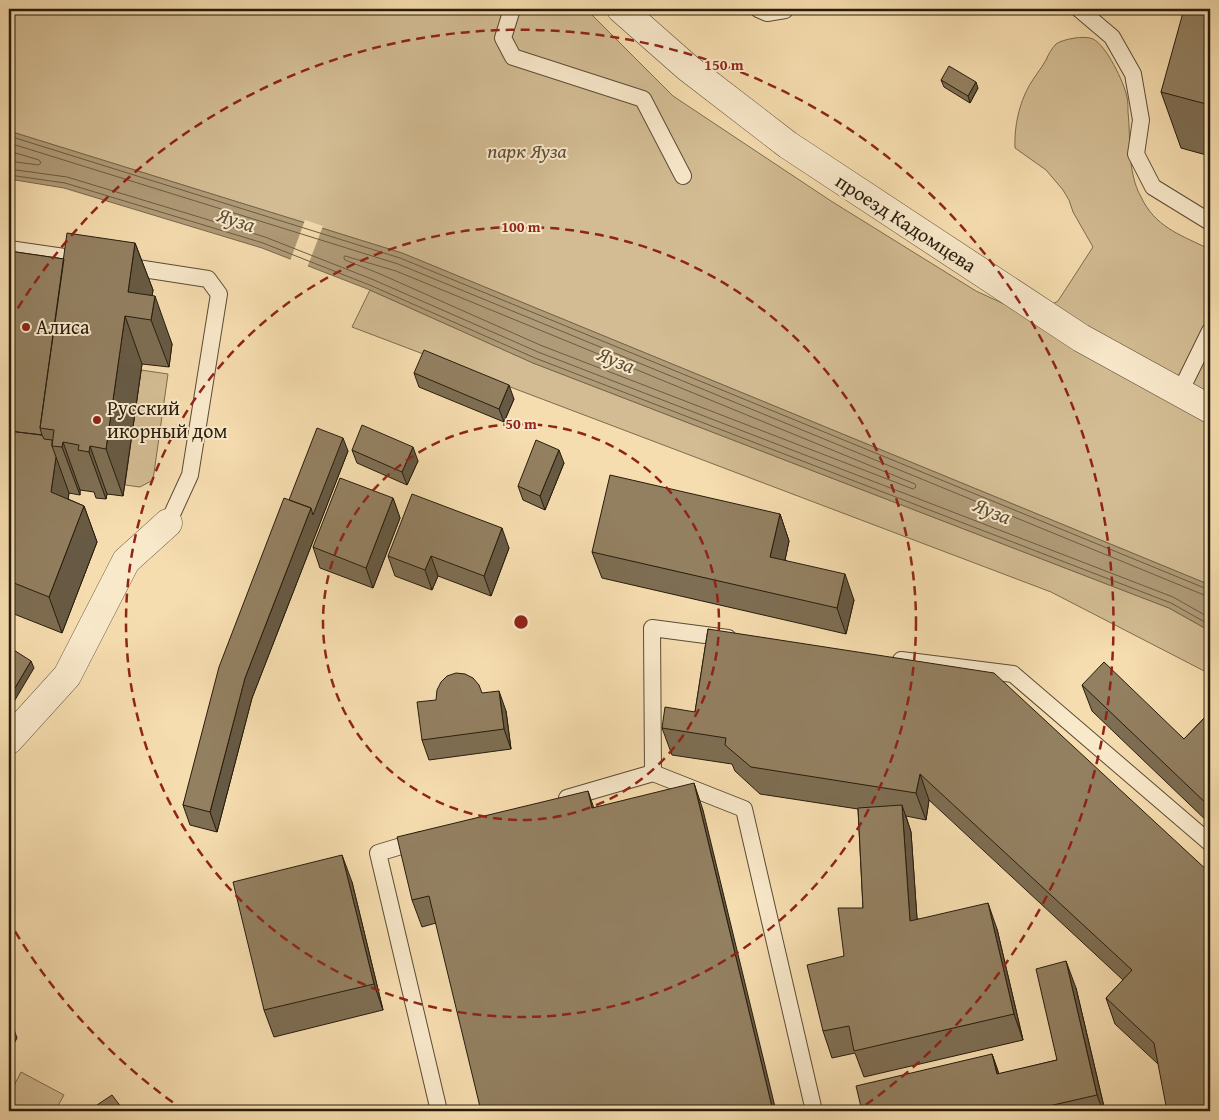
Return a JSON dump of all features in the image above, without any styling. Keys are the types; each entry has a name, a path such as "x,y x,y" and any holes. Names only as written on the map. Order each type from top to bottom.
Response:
{"street":[{"name":"проезд Кадомцева","path":"621,9 688,68 788,145 1081,338 1210,409"},
{"path":"9,740 67,676 126,561 168,523"}],"lane":[{"path":"512,9 503,38 513,57 643,99 683,176"},
{"path":"758,9 767,13 786,9"},
{"path":"1079,9 1112,37 1133,74 1141,120 1136,154 1153,187 1210,222"},
{"path":"9,249 208,278 219,294 190,475 168,523"},
{"path":"1180,392 1210,331"},
{"path":"653,773 652,628 740,639"},
{"path":"886,658 1013,674 1210,842"},
{"path":"549,803 653,773 744,809 814,1111"},
{"path":"435,836 378,853 439,1111"}],"green space":[{"name":"парк Яуза","path":"9,9 586,9 673,96 831,201 976,291 1030,316 1058,301 1093,247 1063,190 1046,170 1015,148 1018,116 1022,100 1029,86 1056,44 1074,38 1085,37 1093,39 1109,56 1125,90 1128,102 1130,156 1133,177 1141,197 1160,222 1210,251 1210,585 402,253 9,131"},
{"path":"370,290 533,363 1169,608 1210,631 1210,674 1051,592 352,327"},
{"path":"141,370 168,374 153,480 140,487 125,485"},
{"path":"21,1072 64,1095 55,1111 9,1111 9,1095"}],"water":[{"name":"Яуза","path":"9,131 402,253 1210,585 1210,631 1169,608 533,363 370,290 262,248 64,188 9,179"}],"pier":[{"path":"305,220 323,226 307,268 290,261"}],"building":[{"path":"1184,9 1210,9 1210,105 1161,92"},
{"path":"949,66 976,82 968,96 941,80"},
{"path":"67,233 135,243 128,292 155,296 151,320 125,316 106,449 90,446 89,452 78,450 79,445 63,442 62,447 52,446 54,430 40,428"},
{"path":"9,251 64,259 40,428 42,435 9,431"},
{"path":"424,350 509,385 499,409 414,373"},
{"path":"362,425 413,447 402,472 352,450"},
{"path":"317,428 343,438 313,515 311,508 289,500"},
{"path":"9,431 42,435 44,439 52,440 56,457 51,492 84,506 49,597 9,581"},
{"path":"536,440 559,450 540,496 518,486"},
{"path":"610,475 780,514 770,557 845,574 837,608 592,552"},
{"path":"340,478 393,498 366,568 313,547"},
{"path":"412,494 502,528 484,576 431,556 425,570 388,556"},
{"path":"284,498 311,508 245,678 210,812 183,805 219,667"},
{"path":"708,629 994,673 1210,873 1210,1111 1167,1111 1154,1043 1106,998 1132,970 920,774 916,793 751,767 725,745 726,738 662,728 665,707 695,712"},
{"path":"9,647 31,661 9,698"},
{"path":"1104,662 1184,739 1210,712 1210,807 1082,685"},
{"path":"456,673 465,674 473,678 479,685 482,693 499,691 504,729 422,740 417,702 436,700 437,690 441,682 447,676"},
{"path":"694,783 773,1111 481,1111 429,896 412,900 397,837 588,791 592,808"},
{"path":"902,805 910,921 988,903 1014,1014 854,1051 849,1026 823,1031 807,965 844,956 838,908 863,908 858,808"},
{"path":"342,855 374,984 264,1010 233,882"},
{"path":"1066,961 1097,1095 1027,1111 862,1111 856,1086 992,1054 997,1074 1057,1060 1036,969"},
{"path":"112,1095 124,1111 88,1111"}],"place":[{"name":"Алиса","path":"26,327"},
{"name":"Русский икорный дом","path":"97,420"}]}
